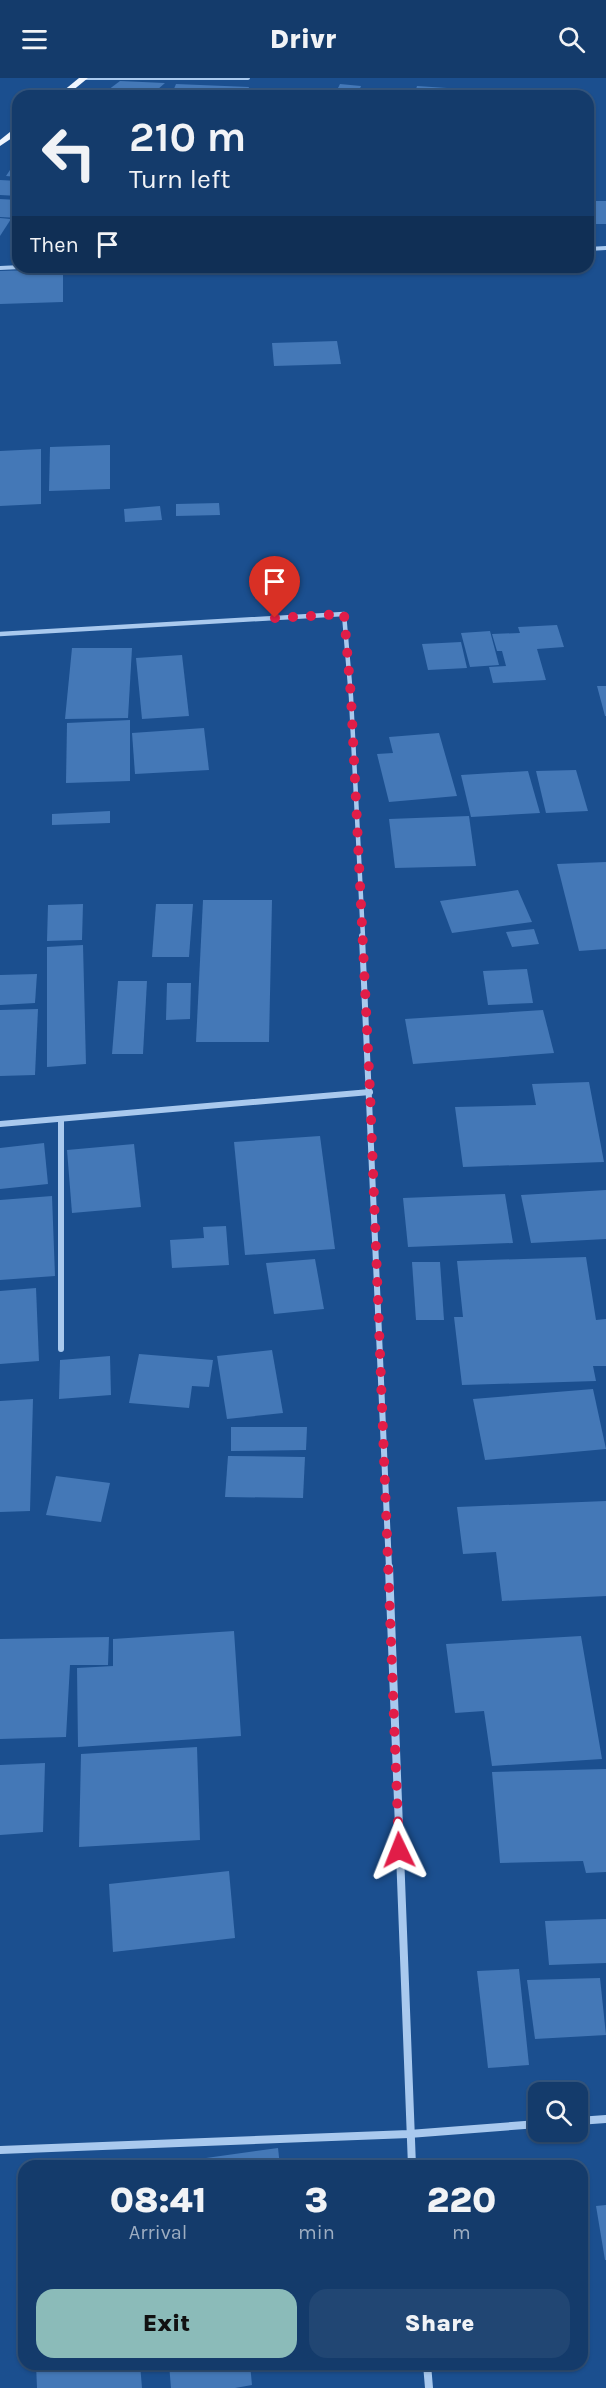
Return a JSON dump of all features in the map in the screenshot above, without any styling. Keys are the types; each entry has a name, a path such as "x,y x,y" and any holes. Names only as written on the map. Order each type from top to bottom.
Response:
{"main road":[{"path":"69,90 84,78"},
{"path":"0,144 12,135"}],"street":[{"path":"84,78 248,78"},
{"path":"0,633 344,614 351,697 370,1092 411,2160"},
{"path":"0,1124 370,1092"},
{"path":"61,1120 61,1349"},
{"path":"588,2120 606,2119"},
{"path":"0,2150 409,2134 528,2125"},
{"path":"428,2370 429,2388"}],"building":[{"path":"120,81 165,83 157,90 108,90"},
{"path":"176,84 249,87 248,90 174,90"},
{"path":"340,84 361,86 359,90 337,90"},
{"path":"417,86 462,89 462,90 416,90"},
{"path":"12,167 12,176 6,176"},
{"path":"0,180 12,181 12,196 0,195"},
{"path":"0,199 12,200 12,218 0,217"},
{"path":"594,201 606,201 606,224 594,224"},
{"path":"0,218 11,219 0,236"},
{"path":"0,271 63,273 63,302 0,304"},
{"path":"337,341 341,364 274,366 272,343"},
{"path":"110,445 110,489 49,491 50,447"},
{"path":"41,449 41,504 0,506 0,451"},
{"path":"219,503 220,515 176,516 176,504"},
{"path":"160,506 162,520 125,522 124,509"},
{"path":"557,625 564,647 537,649 546,680 493,683 489,667 506,666 502,651 497,651 492,634 520,633 518,627"},
{"path":"490,631 499,665 470,667 461,633"},
{"path":"461,642 467,668 428,670 422,644"},
{"path":"72,648 132,648 128,718 65,719"},
{"path":"182,655 189,716 142,719 136,658"},
{"path":"597,686 606,686 606,716 605,716"},
{"path":"130,720 130,781 66,783 67,723"},
{"path":"204,728 209,770 135,774 132,733"},
{"path":"439,733 457,796 389,802 377,754 393,753 389,737"},
{"path":"576,770 588,811 546,813 536,771"},
{"path":"528,771 540,813 471,817 461,775"},
{"path":"110,811 110,823 52,825 52,814"},
{"path":"469,816 476,866 395,868 389,819"},
{"path":"606,862 606,949 579,951 557,864"},
{"path":"518,890 532,922 452,933 440,901"},
{"path":"203,900 272,900 269,1042 196,1042"},
{"path":"83,904 82,940 47,941 48,905"},
{"path":"156,904 193,904 189,957 152,957"},
{"path":"534,929 539,944 512,947 506,932"},
{"path":"83,945 86,1064 47,1067 47,947"},
{"path":"527,969 533,1003 488,1005 483,971"},
{"path":"37,974 35,1003 0,1005 0,975"},
{"path":"118,981 147,981 143,1054 112,1054"},
{"path":"167,983 191,983 190,1019 166,1020"},
{"path":"38,1009 35,1075 0,1076 0,1010"},
{"path":"543,1010 554,1053 413,1064 405,1019"},
{"path":"589,1082 604,1162 463,1167 455,1107 536,1105 532,1084"},
{"path":"320,1136 335,1249 245,1255 234,1142"},
{"path":"44,1143 48,1184 0,1189 0,1148"},
{"path":"134,1144 141,1207 72,1213 67,1150"},
{"path":"606,1190 606,1239 531,1243 521,1195"},
{"path":"505,1194 513,1243 408,1247 403,1198"},
{"path":"52,1196 55,1276 0,1280 0,1200"},
{"path":"226,1226 229,1265 172,1268 170,1240 204,1238 203,1227"},
{"path":"586,1257 596,1320 606,1319 606,1366 593,1366 596,1381 462,1385 454,1317 463,1317 457,1261"},
{"path":"315,1259 324,1309 274,1314 266,1263"},
{"path":"412,1262 440,1262 444,1320 416,1320"},
{"path":"36,1288 39,1361 0,1364 0,1291"},
{"path":"272,1350 283,1413 227,1419 217,1356"},
{"path":"139,1354 213,1360 209,1387 192,1386 189,1408 129,1403"},
{"path":"110,1356 111,1395 59,1399 60,1360"},
{"path":"593,1389 606,1449 485,1460 473,1399"},
{"path":"33,1399 30,1511 0,1512 0,1401"},
{"path":"231,1427 307,1427 306,1450 231,1451"},
{"path":"228,1456 305,1457 303,1498 225,1497"},
{"path":"56,1476 110,1483 101,1522 46,1515"},
{"path":"606,1501 606,1596 502,1601 496,1552 463,1554 457,1507"},
{"path":"234,1631 241,1736 78,1747 77,1668 113,1666 113,1639"},
{"path":"581,1636 602,1759 492,1766 484,1711 455,1713 446,1644"},
{"path":"109,1637 108,1665 70,1665 66,1737 0,1739 0,1639"},
{"path":"197,1747 200,1840 79,1847 81,1754"},
{"path":"45,1763 43,1832 0,1835 0,1765"},
{"path":"606,1769 606,1872 586,1873 583,1861 500,1863 492,1772"},
{"path":"229,1871 235,1938 113,1952 109,1884"},
{"path":"606,1919 606,1963 549,1965 545,1921"},
{"path":"519,1969 529,2065 488,2068 477,1971"},
{"path":"600,1978 606,2035 535,2039 527,1980"},
{"path":"278,2148 279,2160 192,2160"},
{"path":"606,2205 606,2260 605,2260 596,2206"},
{"path":"36,2370 140,2370 142,2388 37,2388"},
{"path":"170,2370 251,2370 252,2385 235,2388 171,2388"}],"route":[{"path":"275,618 344,614 351,697 370,1092 399,1850"}]}
